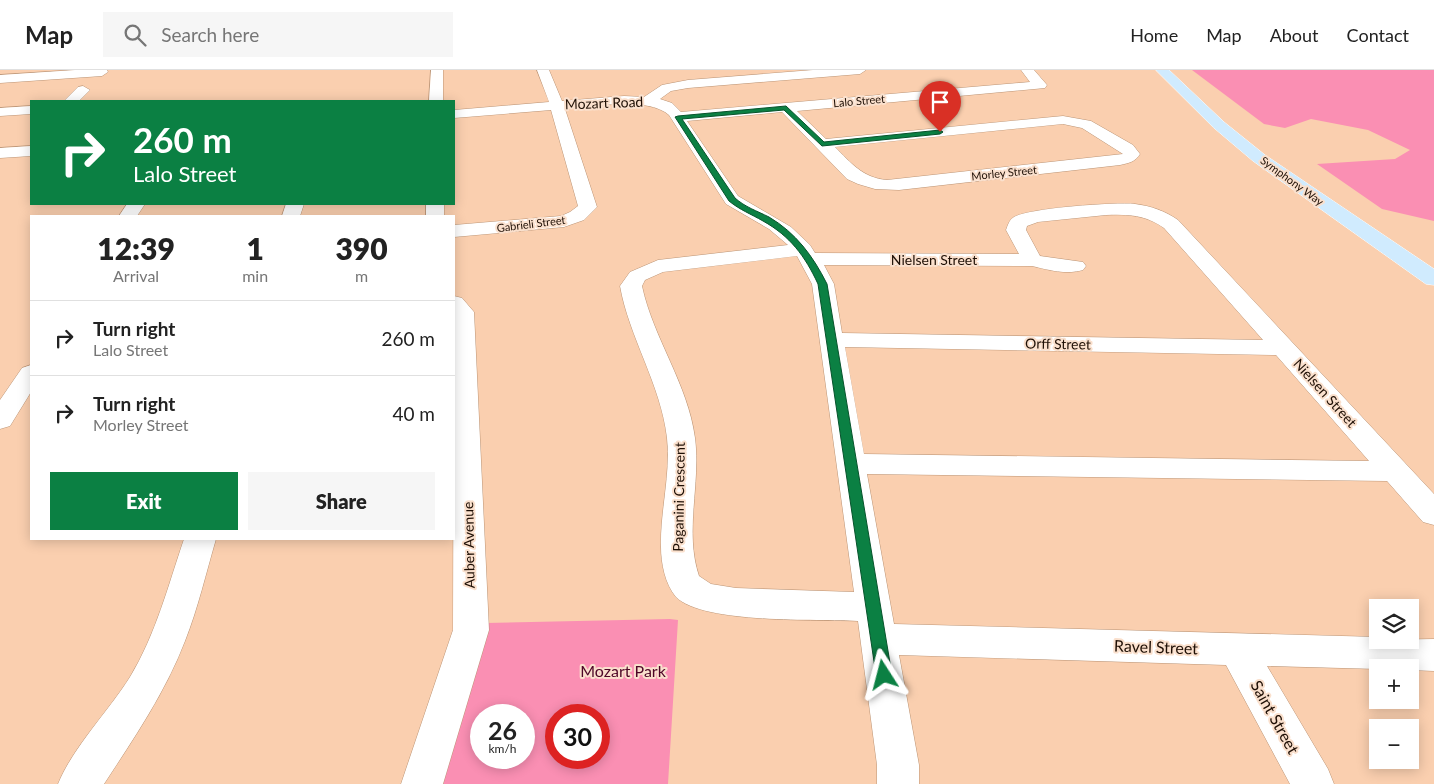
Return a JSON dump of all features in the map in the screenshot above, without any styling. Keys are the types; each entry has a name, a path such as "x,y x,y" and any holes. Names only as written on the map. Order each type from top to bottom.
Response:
{"main road":[{"name":"Symphony Way","path":"1162,70 1219,125 1259,158 1434,279"}],"street":[{"path":"436,100 438,70"},
{"path":"543,70 557,105"},
{"path":"648,101 668,88 688,84 852,70"},
{"path":"1027,70 1040,85"},
{"path":"0,79 104,71"},
{"path":"72,100 104,71"},
{"name":"Morley Street","path":"1040,85 1055,101 1074,116 1075,121"},
{"name":"Lalo Street","path":"678,117 1040,85"},
{"name":"Mozart Road","path":"455,114 624,100 648,101 667,106 678,117 732,200 744,209 766,219 783,230 806,254 823,284 898,765 898,784"},
{"name":"Gabrieli Street","path":"455,231 564,221 586,210 588,204 557,105"},
{"name":"Morley Street","path":"786,108 822,144 856,177 870,183 890,185 1120,160 1131,156 1132,152 1090,126 1075,121 1058,120 822,144"},
{"path":"0,112 30,110"},
{"path":"2,155 30,150"},
{"name":"Nielsen Street","path":"806,254 1032,260 1016,230 1018,223 1022,220 1099,210 1127,209 1157,215 1172,224 1395,470"},
{"name":"Paganini Crescent","path":"806,254 658,266 637,276 631,286 678,419 682,458 677,542 681,574 685,584 698,593 722,600 876,623"},
{"path":"1032,260 1055,265 1076,266"},
{"name":"Auber Avenue","path":"422,784 471,630 462,312 455,304"},
{"name":"Orff Street","path":"832,340 1285,348"},
{"path":"0,420 30,375"},
{"path":"851,464 1395,470 1434,514"},
{"path":"80,784 129,711 160,656 171,632 200,540"},
{"name":"Ravel Street","path":"876,623 1237,649 1434,654"},
{"name":"Saint Street","path":"1237,649 1312,784"}],"green space":[{"path":"1192,70 1434,70 1434,221 1382,209 1317,164 1395,159 1410,150 1368,130 1311,119 1285,128 1264,124"},
{"name":"Mozart Park","path":"678,620 668,784 437,784 486,623"}],"route":[{"path":"884,675 823,284 810,259 788,234 732,200 678,117 786,108 822,144 940,132"}]}
